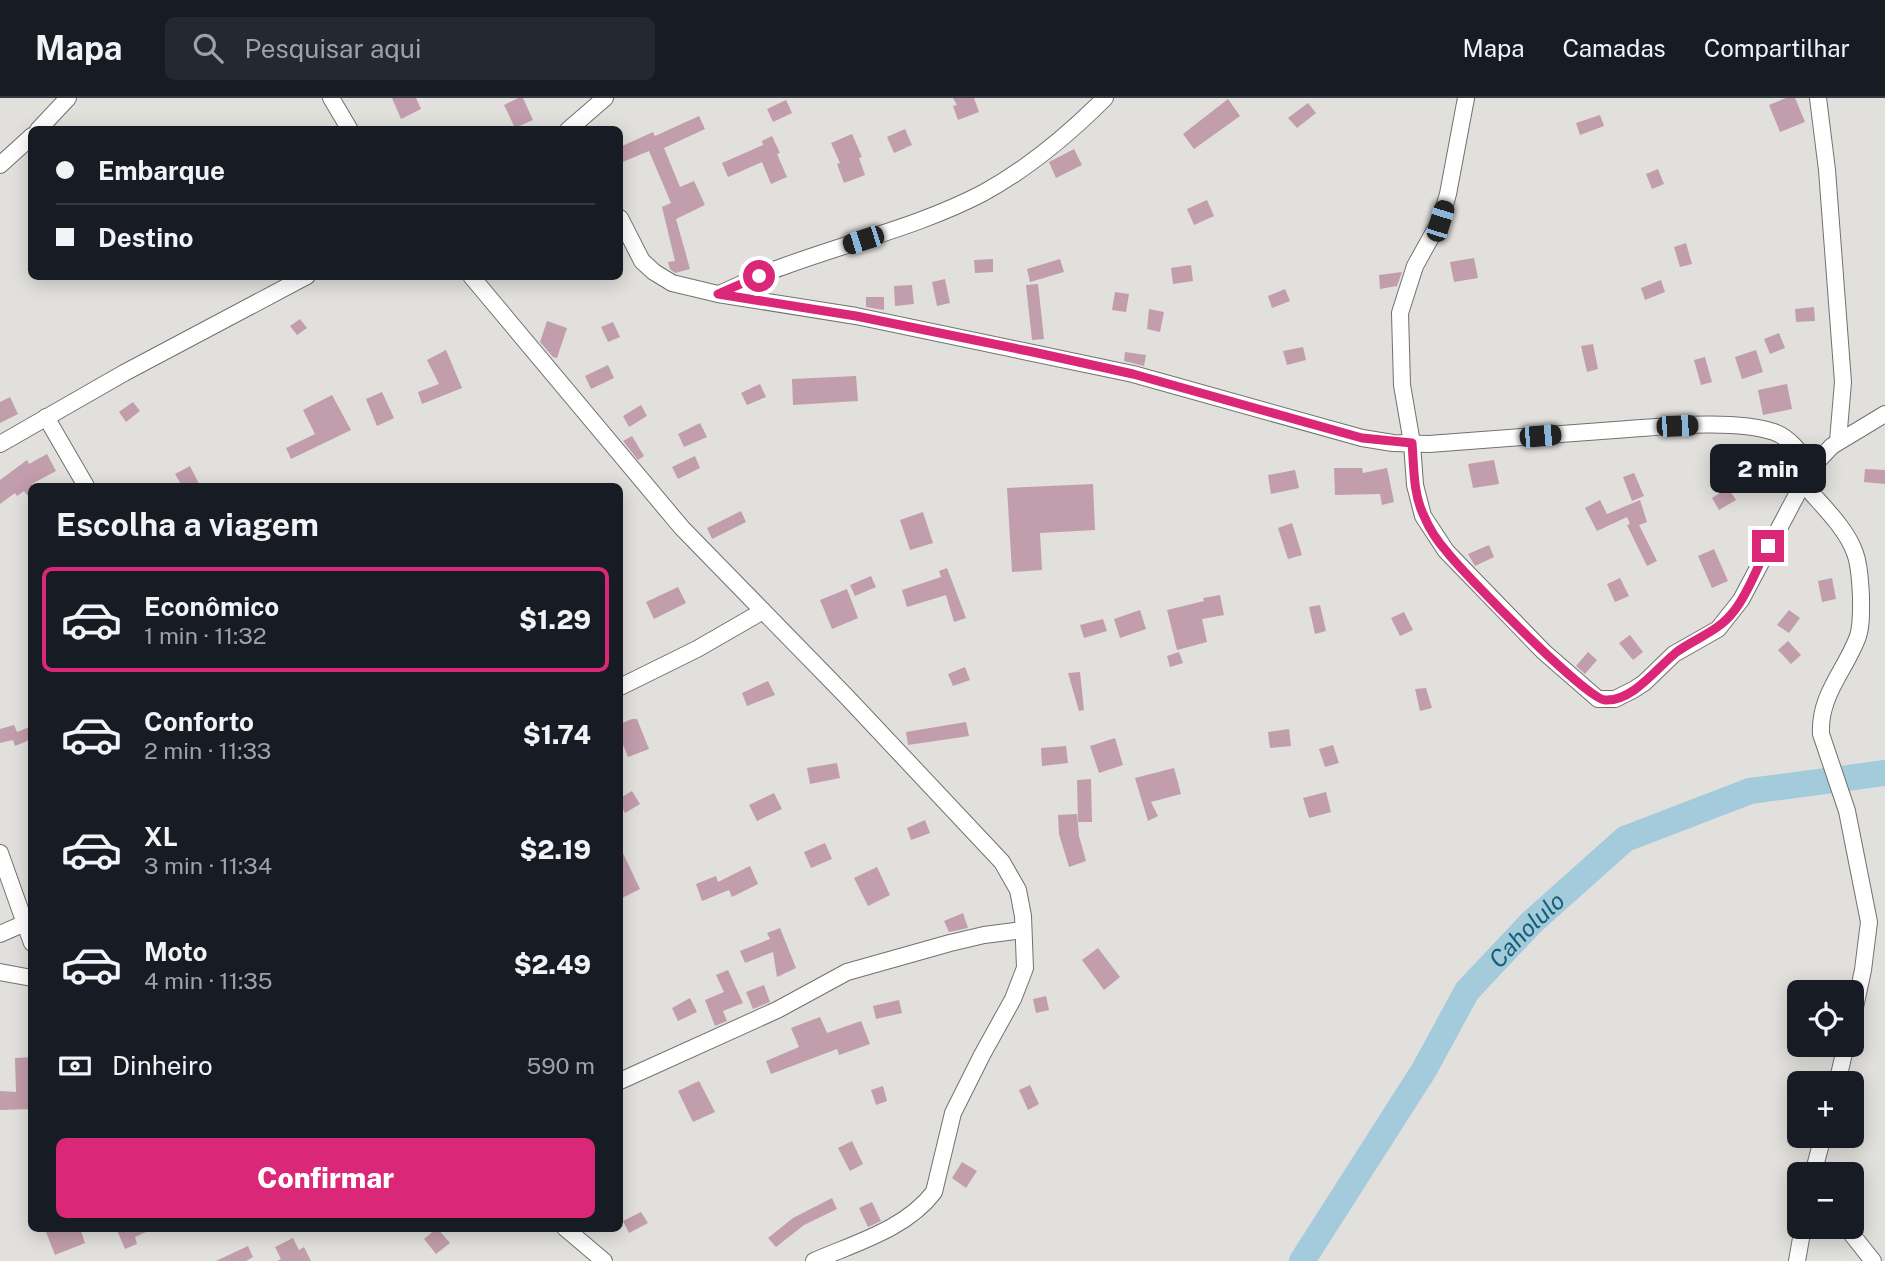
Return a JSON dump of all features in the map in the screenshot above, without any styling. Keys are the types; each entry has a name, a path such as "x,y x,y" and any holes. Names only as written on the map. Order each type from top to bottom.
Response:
{"street":[{"path":"42,126 68,98"},
{"path":"331,98 347,126"},
{"path":"718,294 780,267 935,216 985,192 1040,154 1083,120 1105,98"},
{"path":"1466,98 1448,194 1440,221 1415,266 1400,313 1402,385 1412,443 1415,485 1423,516 1446,551 1544,652 1598,698 1615,699 1644,683 1674,654 1718,629 1741,600 1807,476 1821,455 1838,441 1885,414"},
{"path":"1818,98 1827,170 1843,382 1838,441"},
{"path":"575,126 603,99"},
{"path":"0,165 28,140"},
{"path":"623,224 642,261 672,283 718,294 856,316 1133,374 1362,438 1412,443 1717,425 1756,428 1785,437 1797,448 1807,476 1855,552 1860,582 1858,637 1826,697 1820,722 1821,734 1847,811 1869,922 1861,980"},
{"path":"0,444 124,373 299,280"},
{"path":"474,280 682,528 846,696 1002,862 1018,890 1025,968 1013,999 953,1113 934,1192 926,1203 895,1225 814,1261"},
{"path":"46,417 84,483"},
{"path":"623,686 697,649 763,611"},
{"path":"0,853 28,921 0,934"},
{"path":"623,1080 777,1010 847,972 961,940 1023,930"},
{"path":"0,972 28,977"},
{"path":"570,1232 604,1261"},
{"path":"1797,1261 1801,1239"},
{"path":"1856,1239 1873,1261"}],"building":[{"path":"392,98 416,98 421,109 401,119"},
{"path":"523,98 533,120 514,126 504,105"},
{"path":"953,98 974,98 979,112 958,120 953,106 957,105"},
{"path":"1786,98 1795,98 1805,122 1780,132 1769,105"},
{"path":"1228,99 1240,116 1194,149 1183,134"},
{"path":"786,100 792,113 773,122 767,109"},
{"path":"1308,103 1316,113 1297,128 1288,118"},
{"path":"1600,115 1604,126 1580,135 1576,123"},
{"path":"699,116 705,129 664,148 680,187 694,181 705,205 676,219 690,269 675,273 668,262 675,261 662,207 671,203 649,151 623,162 623,146 653,132 655,136"},
{"path":"905,129 912,145 894,153 887,137"},
{"path":"852,134 862,157 859,158 865,175 844,183 837,164 840,163 831,143"},
{"path":"772,136 787,177 771,184 762,162 728,177 722,163 763,145 762,141"},
{"path":"1074,149 1082,165 1056,178 1049,162"},
{"path":"1658,169 1664,184 1652,189 1646,174"},
{"path":"1207,200 1214,216 1194,225 1187,209"},
{"path":"1686,243 1692,264 1680,267 1674,247"},
{"path":"1474,258 1478,278 1454,282 1450,262"},
{"path":"993,259 993,272 975,273 974,260"},
{"path":"1060,259 1064,272 1030,282 1027,269"},
{"path":"1191,265 1193,281 1173,284 1171,268"},
{"path":"1402,272 1397,286 1380,289 1379,275"},
{"path":"945,279 950,303 937,306 932,282"},
{"path":"1661,280 1665,292 1645,300 1641,288"},
{"path":"1038,284 1044,339 1032,340 1026,285"},
{"path":"912,285 914,304 895,306 894,286"},
{"path":"1285,289 1290,301 1272,308 1268,296"},
{"path":"1115,292 1129,294 1126,312 1112,310"},
{"path":"866,297 884,297 884,310 866,307"},
{"path":"1814,307 1815,321 1796,322 1795,309"},
{"path":"1149,309 1164,312 1160,332 1147,329"},
{"path":"300,319 307,328 297,335 290,326"},
{"path":"547,321 567,328 557,358 540,342"},
{"path":"613,322 620,337 608,342 601,327"},
{"path":"1779,333 1785,348 1770,354 1764,339"},
{"path":"1593,344 1598,369 1587,372 1581,346"},
{"path":"1303,347 1306,360 1287,365 1283,351"},
{"path":"446,350 462,388 422,404 418,392 439,384 427,360"},
{"path":"1756,350 1763,372 1742,379 1735,357"},
{"path":"1125,352 1146,355 1144,366 1124,361"},
{"path":"1705,357 1712,382 1701,385 1694,360"},
{"path":"608,365 614,378 591,389 585,376"},
{"path":"856,376 858,401 793,405 792,379"},
{"path":"760,384 766,397 747,405 741,393"},
{"path":"1787,384 1792,409 1763,415 1758,390"},
{"path":"382,392 394,418 377,426 366,399"},
{"path":"332,395 351,430 291,459 286,448 315,434 303,410"},
{"path":"10,397 18,414 0,423 0,402"},
{"path":"133,402 140,411 126,422 119,412"},
{"path":"641,405 647,416 629,427 623,416"},
{"path":"700,423 707,437 684,447 678,434"},
{"path":"632,436 644,456 638,460 623,441"},
{"path":"47,454 56,471 34,483 28,483 28,496 24,491 17,496 15,493 0,504 0,480 27,460 29,464"},
{"path":"695,456 700,468 678,479 672,467"},
{"path":"1494,460 1499,484 1473,488 1468,464"},
{"path":"190,466 198,483 180,483 175,474"},
{"path":"1334,468 1362,468 1363,473 1387,468 1394,502 1382,505 1380,494 1335,495"},
{"path":"1865,469 1885,470 1885,484 1864,482"},
{"path":"1295,470 1299,488 1271,494 1268,475"},
{"path":"1634,473 1644,496 1632,501 1623,477"},
{"path":"1093,484 1095,530 1040,533 1042,570 1012,572 1007,488"},
{"path":"1728,488 1736,500 1719,510 1712,498"},
{"path":"1600,500 1607,514 1640,500 1647,522 1639,525 1657,561 1647,566 1627,525 1630,524 1627,517 1597,531 1585,508"},
{"path":"741,511 746,522 712,539 707,528"},
{"path":"923,512 933,543 910,550 900,520"},
{"path":"1292,523 1302,555 1288,559 1278,528"},
{"path":"1489,545 1494,557 1475,566 1468,554"},
{"path":"1714,549 1728,581 1712,588 1698,556"},
{"path":"947,568 966,618 954,622 946,595 907,607 902,590 941,577 939,571"},
{"path":"871,576 876,587 855,596 850,585"},
{"path":"1620,578 1629,596 1615,602 1607,584"},
{"path":"1832,578 1836,599 1822,602 1818,581"},
{"path":"678,587 686,603 654,619 646,602"},
{"path":"847,589 858,618 832,629 820,600"},
{"path":"1220,595 1224,615 1202,619 1207,642 1177,650 1167,610"},
{"path":"1320,605 1326,631 1315,634 1309,607"},
{"path":"1140,610 1146,629 1120,638 1114,619"},
{"path":"1789,610 1800,618 1789,633 1777,625"},
{"path":"1404,612 1413,630 1400,636 1391,618"},
{"path":"1103,619 1107,631 1084,638 1080,625"},
{"path":"1630,635 1643,652 1633,660 1619,643"},
{"path":"1788,641 1801,655 1791,664 1778,650"},
{"path":"1179,652 1183,663 1170,667 1167,656"},
{"path":"1588,652 1597,660 1585,674 1576,666"},
{"path":"965,667 970,680 953,686 948,674"},
{"path":"1080,672 1084,710 1079,711 1068,673"},
{"path":"768,681 775,695 747,706 742,693"},
{"path":"1426,688 1432,708 1420,711 1415,689"},
{"path":"637,719 649,749 628,757 623,744 623,723"},
{"path":"966,722 969,736 908,745 906,732"},
{"path":"14,725 17,732 28,728 28,741 15,746 13,740 0,743 0,729"},
{"path":"1289,729 1291,746 1270,748 1268,732"},
{"path":"1115,738 1123,765 1099,773 1090,746"},
{"path":"1333,745 1339,763 1325,767 1319,749"},
{"path":"1066,746 1068,763 1042,766 1041,748"},
{"path":"837,763 840,778 810,784 807,768"},
{"path":"1174,768 1181,794 1151,802 1158,816 1148,821 1135,778"},
{"path":"1091,779 1092,822 1078,822 1077,780"},
{"path":"632,791 640,804 625,813 623,796"},
{"path":"1326,792 1331,812 1309,818 1303,798"},
{"path":"774,793 782,809 757,821 749,805"},
{"path":"1077,814 1079,836 1086,861 1069,867 1059,834 1058,815"},
{"path":"925,820 930,833 911,840 907,828"},
{"path":"825,843 832,859 811,868 804,852"},
{"path":"623,853 640,889 623,898"},
{"path":"750,866 758,884 732,897 729,890 702,901 696,884 716,876 718,882"},
{"path":"877,867 890,895 868,906 854,878"},
{"path":"963,913 968,928 949,932 944,921"},
{"path":"780,928 796,968 777,977 773,952 745,963 740,951 770,939 767,933"},
{"path":"1098,948 1120,977 1104,990 1082,960"},
{"path":"728,970 743,1003 723,1011 727,1021 715,1026 705,1000 724,992 716,975"},
{"path":"764,985 770,1002 753,1009 746,992"},
{"path":"1046,996 1049,1010 1036,1013 1033,999"},
{"path":"690,998 697,1012 678,1021 672,1008"},
{"path":"899,1000 902,1013 876,1019 873,1006"},
{"path":"820,1017 827,1033 861,1021 870,1044 839,1055 837,1049 771,1074 766,1061 799,1047 791,1028"},
{"path":"28,1057 28,1109 0,1110 0,1091 16,1092 15,1058"},
{"path":"699,1081 715,1112 693,1122 678,1091"},
{"path":"1030,1085 1039,1104 1028,1110 1019,1090"},
{"path":"883,1086 887,1101 876,1105 871,1090"},
{"path":"852,1141 863,1164 850,1171 838,1148"},
{"path":"962,1162 977,1171 966,1188 952,1178"},
{"path":"832,1198 837,1209 804,1225 776,1247 768,1238 793,1218"},
{"path":"872,1202 881,1221 868,1227 859,1208"},
{"path":"641,1212 648,1223 629,1233 623,1221"},
{"path":"46,1232 81,1232 85,1243 55,1255"},
{"path":"118,1232 146,1232 135,1237 137,1244 125,1249"},
{"path":"432,1232 440,1232 450,1243 436,1254 424,1239"},
{"path":"293,1238 299,1250 304,1247 311,1261 277,1261 281,1259 275,1247"},
{"path":"248,1246 253,1257 246,1261 216,1261"}],"waterway":[{"name":"Caholulo","path":"1302,1261 1424,1070 1467,991 1532,922 1625,839 1750,791 1885,773"}],"route":[{"path":"759,276 718,294 856,316 1033,352 1133,374 1362,438 1412,443 1415,485 1423,516 1446,551 1544,652 1598,698 1615,699 1633,690 1674,654 1718,629 1741,600 1768,546"}]}
